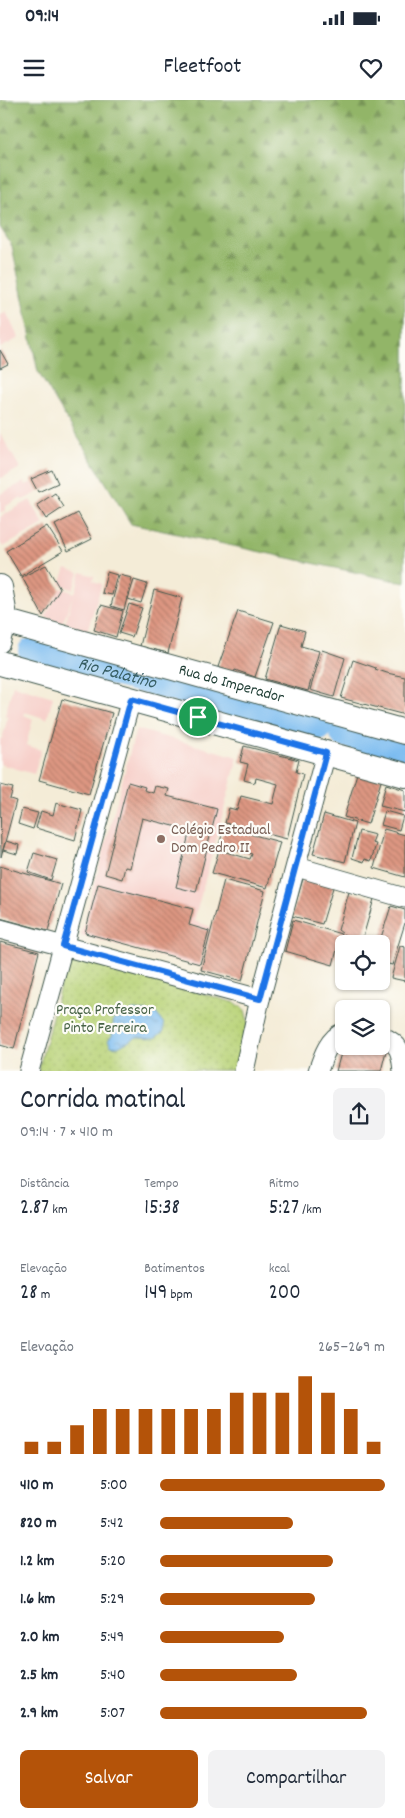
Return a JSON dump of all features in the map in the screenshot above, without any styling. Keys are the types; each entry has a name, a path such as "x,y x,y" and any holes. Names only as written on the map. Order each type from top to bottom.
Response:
{"main road":[{"path":"0,587 2,628"},
{"name":"Rua do Imperador","path":"2,628 405,732"},
{"path":"0,663 405,775"}],"street":[{"path":"29,1070 131,699"},
{"path":"244,1070 260,999 326,753"},
{"path":"296,866 405,898"},
{"path":"0,929 260,999"},
{"path":"318,1070 329,1044 335,1036"},
{"path":"390,1040 401,1051 403,1070"}],"shaded area":[{"path":"6,312 19,338 0,348 0,316"},
{"path":"0,433 20,468 0,479"},
{"path":"24,482 26,485 32,482 37,493 23,500 20,498 6,506 6,510 0,513 0,494"},
{"path":"30,500 44,524 3,547 0,542 0,517"},
{"path":"66,568 79,573 73,590 60,584"},
{"path":"81,572 94,576 93,581 102,584 87,631 65,624 73,596 62,624 45,617 61,588 75,593"},
{"path":"13,685 53,697 47,719 25,712 24,715 33,719 26,745 41,750 34,774 0,764 0,738 2,739 8,717 5,716"},
{"name":"Colégio Estadual Dom Pedro II","path":"136,729 238,757 194,921 211,927 200,967 81,935"}],"green space":[{"path":"0,100 405,100 405,583 131,524 38,372 12,246 0,227"},
{"name":"Praça Professor Pinto Ferreira","path":"83,960 236,1003 245,1010 248,1022 237,1070 38,1071 64,971 70,961"}],"water":[{"path":"133,1010 156,1013 164,1024 164,1031 155,1038 137,1037 118,1047 111,1046 108,1040 112,1036 114,1018 122,1018"}],"building":[{"path":"0,350 8,364 0,368"},
{"path":"52,470 58,483 38,492 31,479"},
{"path":"55,493 64,507 46,519 37,505"},
{"path":"78,513 92,539 68,551 55,525"},
{"path":"47,526 63,551 21,576 6,551"},
{"path":"46,565 60,589 43,616 22,577"},
{"path":"107,572 117,575 112,595 102,593"},
{"path":"119,575 132,578 124,610 111,606"},
{"path":"134,580 147,584 141,603 128,599"},
{"path":"154,590 182,598 168,653 140,646"},
{"path":"129,604 142,608 132,637 119,633"},
{"path":"101,605 123,611 116,637 94,630"},
{"path":"238,611 274,622 255,677 235,670 234,673 218,667"},
{"path":"281,624 305,631 301,646 319,651 308,691 265,679"},
{"path":"322,650 345,658 334,697 310,690"},
{"path":"353,660 387,673 405,677 405,715 341,698"},
{"path":"62,699 112,713 89,794 39,780"},
{"path":"244,746 299,760 296,772 303,774 287,839 225,823 229,808 237,810 241,796 273,804 278,784 256,778 255,783 244,780 248,764 240,762"},
{"path":"358,770 382,778 368,824 344,817"},
{"path":"128,782 145,787 144,790 153,793 155,786 169,789 167,796 217,809 196,892 176,887 190,830 142,818 130,868 125,867 122,879 105,874"},
{"path":"386,784 405,790 405,812 380,806"},
{"path":"0,785 13,788 10,799 16,801 1,857"},
{"path":"56,803 82,810 75,840 36,828 41,811 53,815"},
{"path":"22,809 38,813 33,829 18,824"},
{"path":"385,811 403,816 399,830 381,825"},
{"path":"324,814 355,823 345,862 313,854"},
{"path":"224,827 280,842 267,888 212,873 219,850 250,859 252,854 219,846"},
{"path":"384,829 405,835 405,877 374,868"},
{"path":"359,831 375,835 372,843 376,844 371,861 365,859 364,862 352,858"},
{"path":"6,841 19,845 17,854 3,850"},
{"path":"34,853 57,860 51,880 28,872"},
{"path":"0,866 61,884 48,931 0,918"},
{"path":"305,872 335,881 322,924 292,916"},
{"path":"224,880 265,891 242,981 201,970"},
{"path":"98,884 193,909 189,925 209,931 200,964 85,933"},
{"path":"349,892 374,899 364,935 344,935 338,930"},
{"path":"391,906 405,910 405,923 392,965 390,964 390,935 382,935"},
{"path":"293,920 341,934 335,935 333,965 285,951"},
{"path":"0,942 39,952 14,1049 0,1045"},
{"path":"400,946 405,947 405,981 391,978"},
{"path":"340,1055 385,1055 381,1071 336,1071"}],"waterway":[{"name":"Rio Palatino","path":"31,651 319,728"},
{"name":"Rio Palatino","path":"343,734 405,752"}],"place":[{"name":"Colégio Estadual Dom Pedro II","path":"161,839"}],"route":[{"path":"131,699 198,717 326,753 260,999 63,946 131,699"}]}
